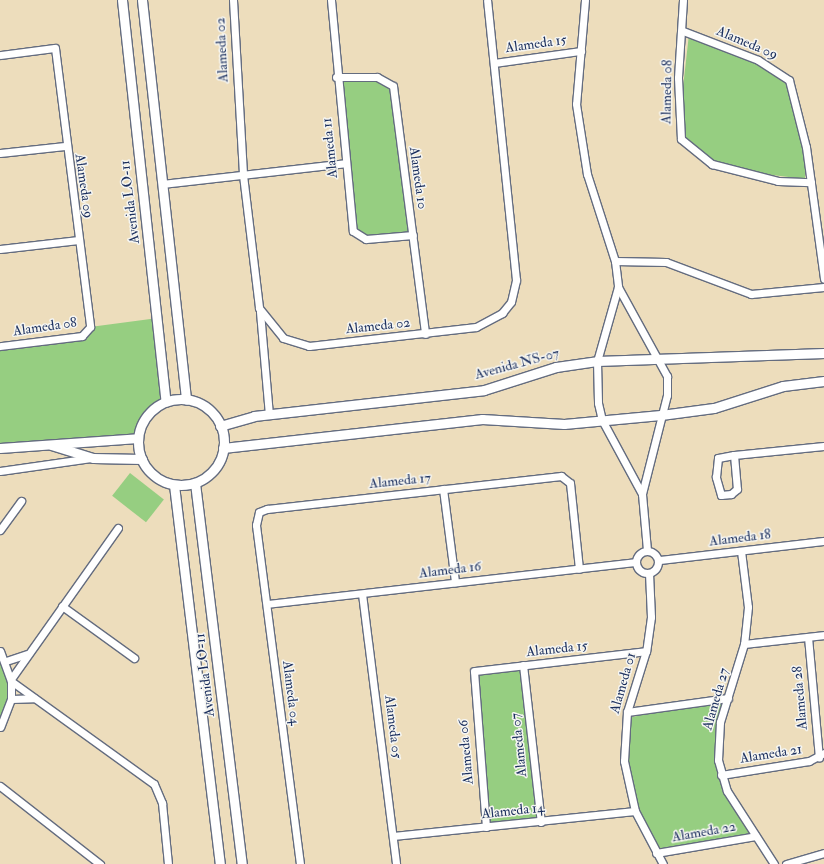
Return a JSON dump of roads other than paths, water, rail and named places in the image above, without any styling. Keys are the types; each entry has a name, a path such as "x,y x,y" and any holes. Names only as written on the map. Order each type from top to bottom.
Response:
{"street":[{"name":"Avenida LO-11","path":"122,0 166,402"},
{"path":"142,0 186,400"},
{"name":"Alameda 02","path":"233,0 243,175 259,308 283,338 309,346 476,327 489,322 502,313 515,291 487,0"},
{"name":"Alameda 11","path":"331,0 336,77 352,226 356,235 366,239 413,235"},
{"path":"585,0 576,99 580,136 587,174 614,261 618,287 658,356 667,376 661,415 642,494 647,550"},
{"name":"Alameda 08","path":"683,0 683,31 678,78 681,139 712,164 778,181 811,182"},
{"name":"Alameda 09","path":"683,31 758,60 789,80 811,182 824,279"},
{"name":"Alameda 09","path":"0,55 55,48 65,146 90,328"},
{"name":"Alameda 15","path":"494,63 581,51"},
{"name":"Alameda 10","path":"336,77 377,77 393,86 413,235 424,334"},
{"path":"0,153 65,146"},
{"path":"162,184 345,163"},
{"path":"0,249 78,240"},
{"path":"614,261 666,262 751,294 824,287"},
{"path":"618,287 597,361 596,388 602,420 642,494"},
{"path":"259,308 270,414"},
{"name":"Alameda 08","path":"0,346 82,336 90,328"},
{"name":"Avenida NS-07","path":"220,426 270,414 484,390 556,367 597,361 658,356 711,359 824,353"},
{"path":"223,448 482,419 564,424 661,415 714,408 777,388 824,381"},
{"path":"186,400 201,404 220,426 223,448 214,469 195,483 174,485 150,471 142,459 138,438 143,422 152,410 166,402 186,400"},
{"path":"0,448 46,443 138,438"},
{"path":"46,443 93,458"},
{"path":"734,455 737,490 731,494 721,495 718,490 716,461 734,455 824,446"},
{"path":"0,471 93,458 142,459"},
{"name":"Alameda 17","path":"256,526 259,512 267,509 558,476 570,483 579,569"},
{"name":"Avenida LO-11","path":"195,483 242,864"},
{"name":"Avenida LO-11","path":"174,485 220,864"},
{"path":"443,489 455,582"},
{"path":"0,530 21,501"},
{"name":"Alameda 04","path":"256,526 300,864"},
{"path":"11,680 118,528"},
{"name":"Alameda 18","path":"659,560 824,541"},
{"path":"647,550 656,554 659,560 658,567 649,573 640,570 636,562 638,555 647,550"},
{"name":"Alameda 27","path":"741,551 748,607 744,644 728,698 718,743 721,775 774,864"},
{"name":"Alameda 16","path":"267,604 636,562"},
{"name":"Alameda 01","path":"649,573 651,617 646,651 627,712 624,761 635,811 656,853 664,864"},
{"name":"Alameda 05","path":"362,594 396,864"},
{"path":"62,606 134,658"},
{"path":"744,644 824,635"},
{"name":"Alameda 28","path":"808,637 822,755"},
{"path":"0,651 6,661 11,680 11,699 0,727"},
{"name":"Alameda 15","path":"472,674 480,669 646,651"},
{"path":"6,661 28,654"},
{"name":"Alameda 07","path":"523,665 541,822"},
{"name":"Alameda 06","path":"472,674 486,827"},
{"path":"11,680 34,698 139,771 154,784 162,803 168,864"},
{"path":"11,699 34,698"},
{"path":"627,712 728,698"},
{"name":"Alameda 21","path":"721,775 790,765 822,755"},
{"path":"0,786 100,864"},
{"name":"Alameda 14","path":"393,836 541,822 635,811"},
{"name":"Alameda 22","path":"656,853 756,836"},
{"path":"786,864 824,853"}]}
